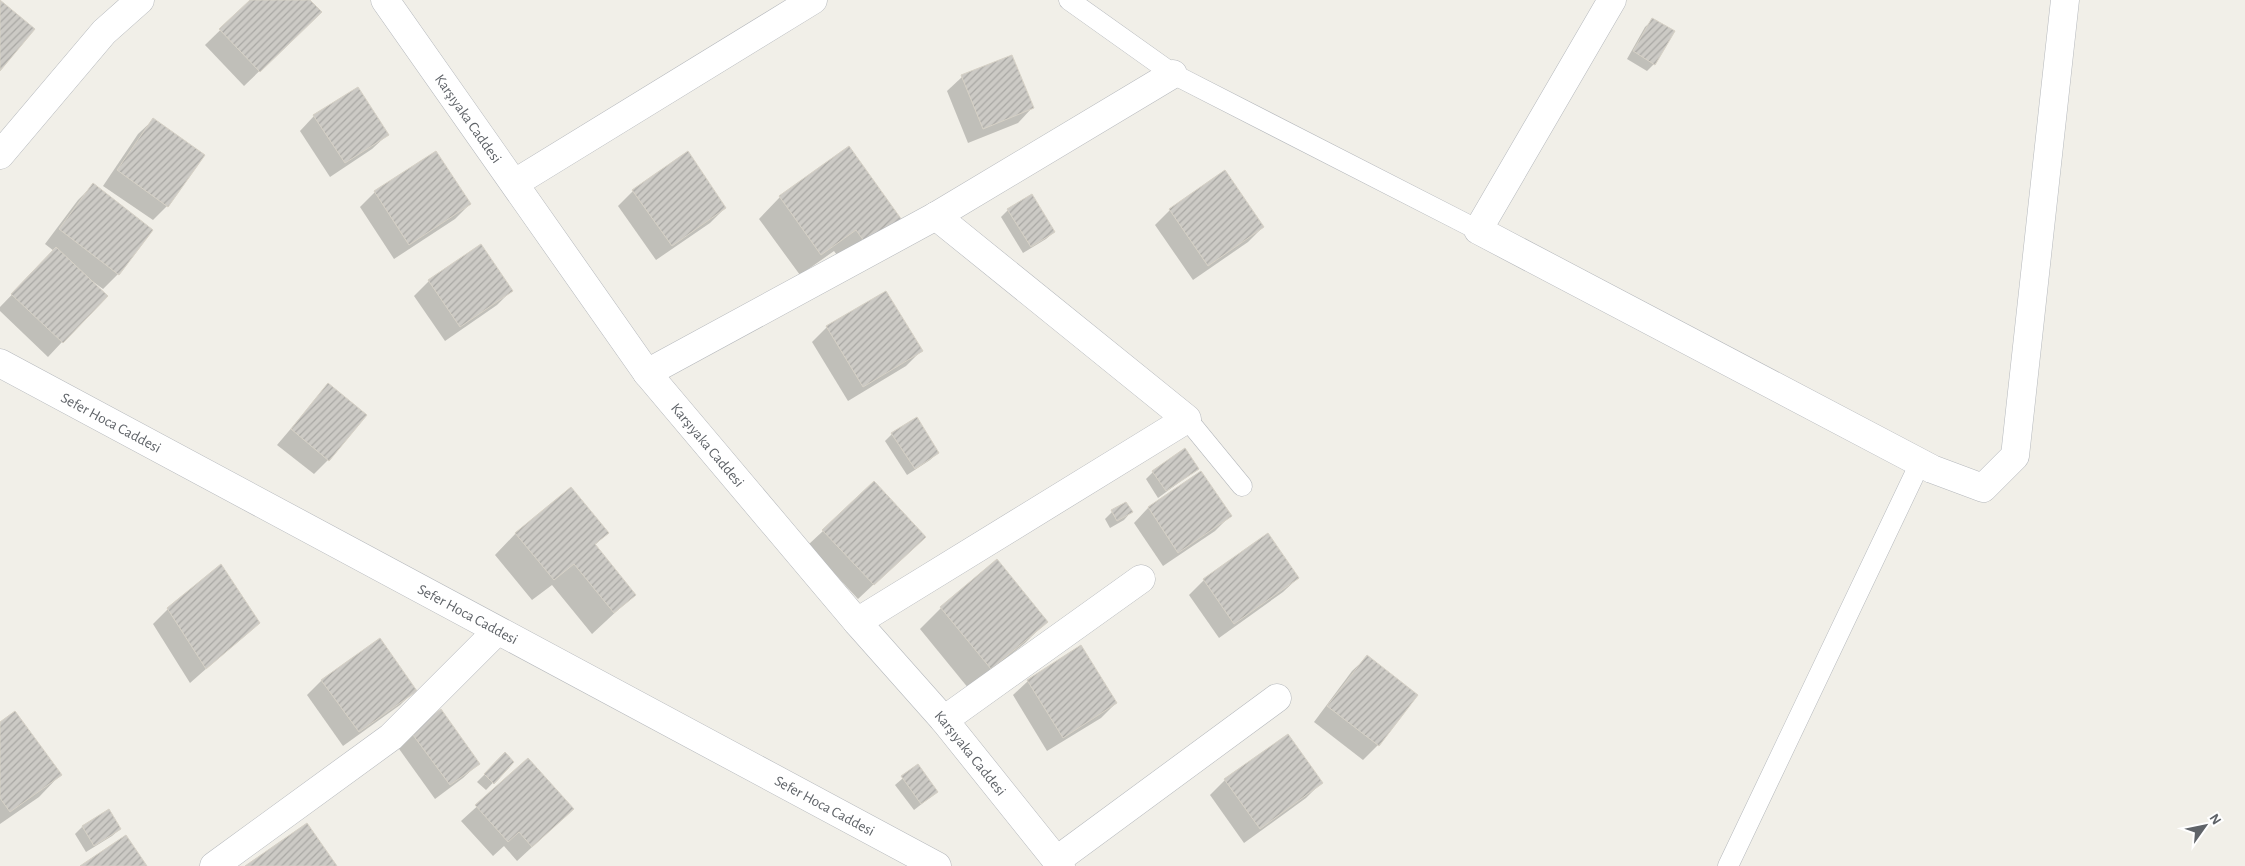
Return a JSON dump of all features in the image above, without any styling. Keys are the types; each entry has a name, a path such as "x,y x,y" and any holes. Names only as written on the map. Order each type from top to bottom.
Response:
{"street":[{"path":"0,155 104,32 140,0"},
{"name":"Karşıyaka Caddesi","path":"385,0 516,183 647,372 857,622 944,720 1059,863"},
{"path":"516,183 812,0"},
{"path":"1612,0 1478,230 1920,463 1983,488 2015,456 2064,0"},
{"path":"647,372 936,216 1173,74"},
{"path":"857,622 1188,419 936,216"},
{"name":"Sefer Hoca Caddesi","path":"0,363 937,866"},
{"path":"944,720 1141,579"},
{"path":"214,866 391,737 497,631"},
{"path":"1059,863 1277,698"}],"lane":[{"path":"1069,0 1173,74 1478,230"},
{"path":"1188,419 1242,486"},
{"path":"1728,866 1920,463"}],"building":[{"path":"0,0 35,29 0,71"},
{"path":"250,0 310,0 322,12 260,72 219,29"},
{"path":"1652,18 1675,31 1655,65 1633,51"},
{"path":"1012,55 1034,108 983,129 961,75"},
{"path":"358,87 389,135 345,163 313,115"},
{"path":"153,118 205,155 168,207 117,170"},
{"path":"849,146 904,223 869,248 856,230 821,255 779,196"},
{"path":"436,151 471,204 409,245 374,191"},
{"path":"688,151 726,208 672,246 632,190"},
{"path":"1225,170 1264,227 1208,266 1169,209"},
{"path":"93,183 153,230 119,275 59,229"},
{"path":"1032,194 1055,232 1031,247 1007,209"},
{"path":"481,244 513,291 460,327 428,280"},
{"path":"56,247 108,296 63,343 11,294"},
{"path":"886,291 923,351 863,387 826,326"},
{"path":"328,383 367,415 329,461 291,429"},
{"path":"917,417 939,453 915,469 891,433"},
{"path":"1185,448 1199,469 1166,491 1152,471"},
{"path":"1201,471 1232,516 1178,553 1148,507"},
{"path":"874,481 926,537 874,585 822,530"},
{"path":"571,487 609,533 595,544 636,595 614,613 574,564 554,580 515,533"},
{"path":"1126,502 1133,512 1117,521 1111,510"},
{"path":"1268,533 1299,578 1234,624 1203,579"},
{"path":"997,559 1048,622 991,669 940,607"},
{"path":"221,564 260,623 206,669 167,608"},
{"path":"380,638 417,691 359,732 321,680"},
{"path":"1081,645 1117,703 1063,738 1027,680"},
{"path":"1367,655 1418,695 1379,746 1327,706"},
{"path":"441,709 480,764 450,785 410,731"},
{"path":"15,711 62,775 10,812 0,798 0,722"},
{"path":"1288,734 1323,783 1260,829 1224,779"},
{"path":"505,752 514,762 494,784 484,774"},
{"path":"528,758 574,809 532,847 519,832 508,842 475,805"},
{"path":"918,764 938,792 921,804 901,776"},
{"path":"109,809 121,829 94,846 82,826"},
{"path":"307,823 337,866 245,866"},
{"path":"126,835 147,866 80,866"}]}
